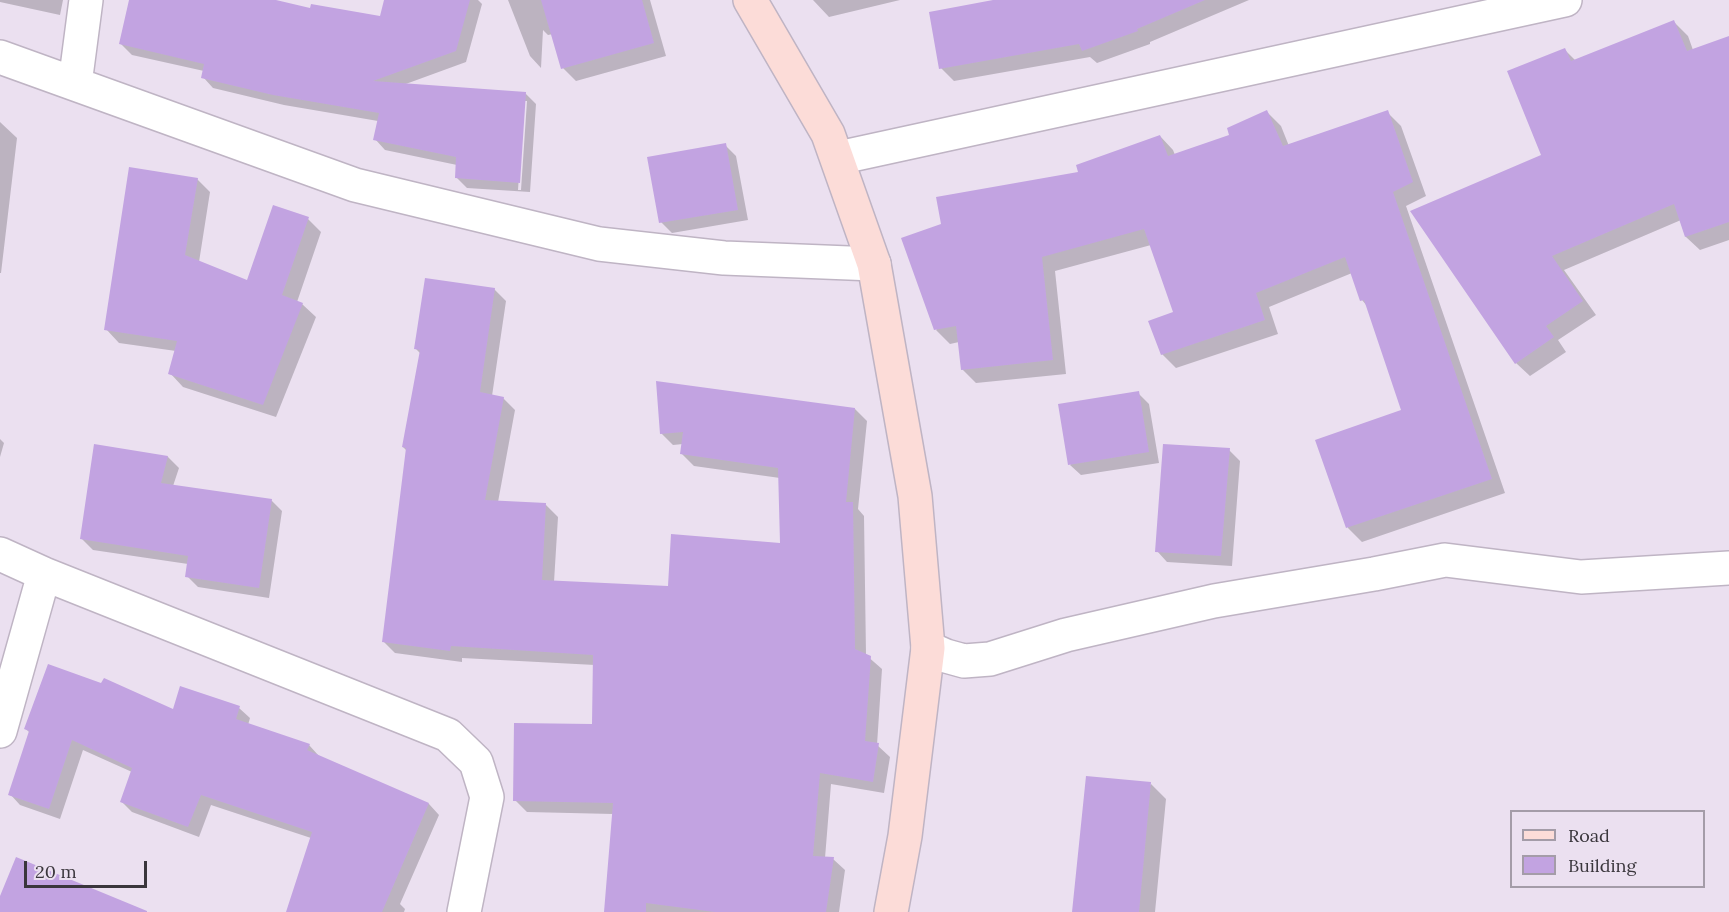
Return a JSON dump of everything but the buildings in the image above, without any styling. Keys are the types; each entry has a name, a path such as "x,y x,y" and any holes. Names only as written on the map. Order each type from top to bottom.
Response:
{"street":[{"path":"75,84 86,0"},
{"path":"750,0 828,134 874,264 915,496 927,648 905,836 891,912"},
{"path":"838,158 1565,0"},
{"path":"0,57 355,185 599,244 724,258 874,264"},
{"path":"0,554 44,574 448,735 476,762 487,797 464,912"},
{"path":"927,648 946,657 964,661 990,659 1066,635 1214,601 1445,560 1581,577 1729,568"},
{"path":"0,731 44,574"}]}
